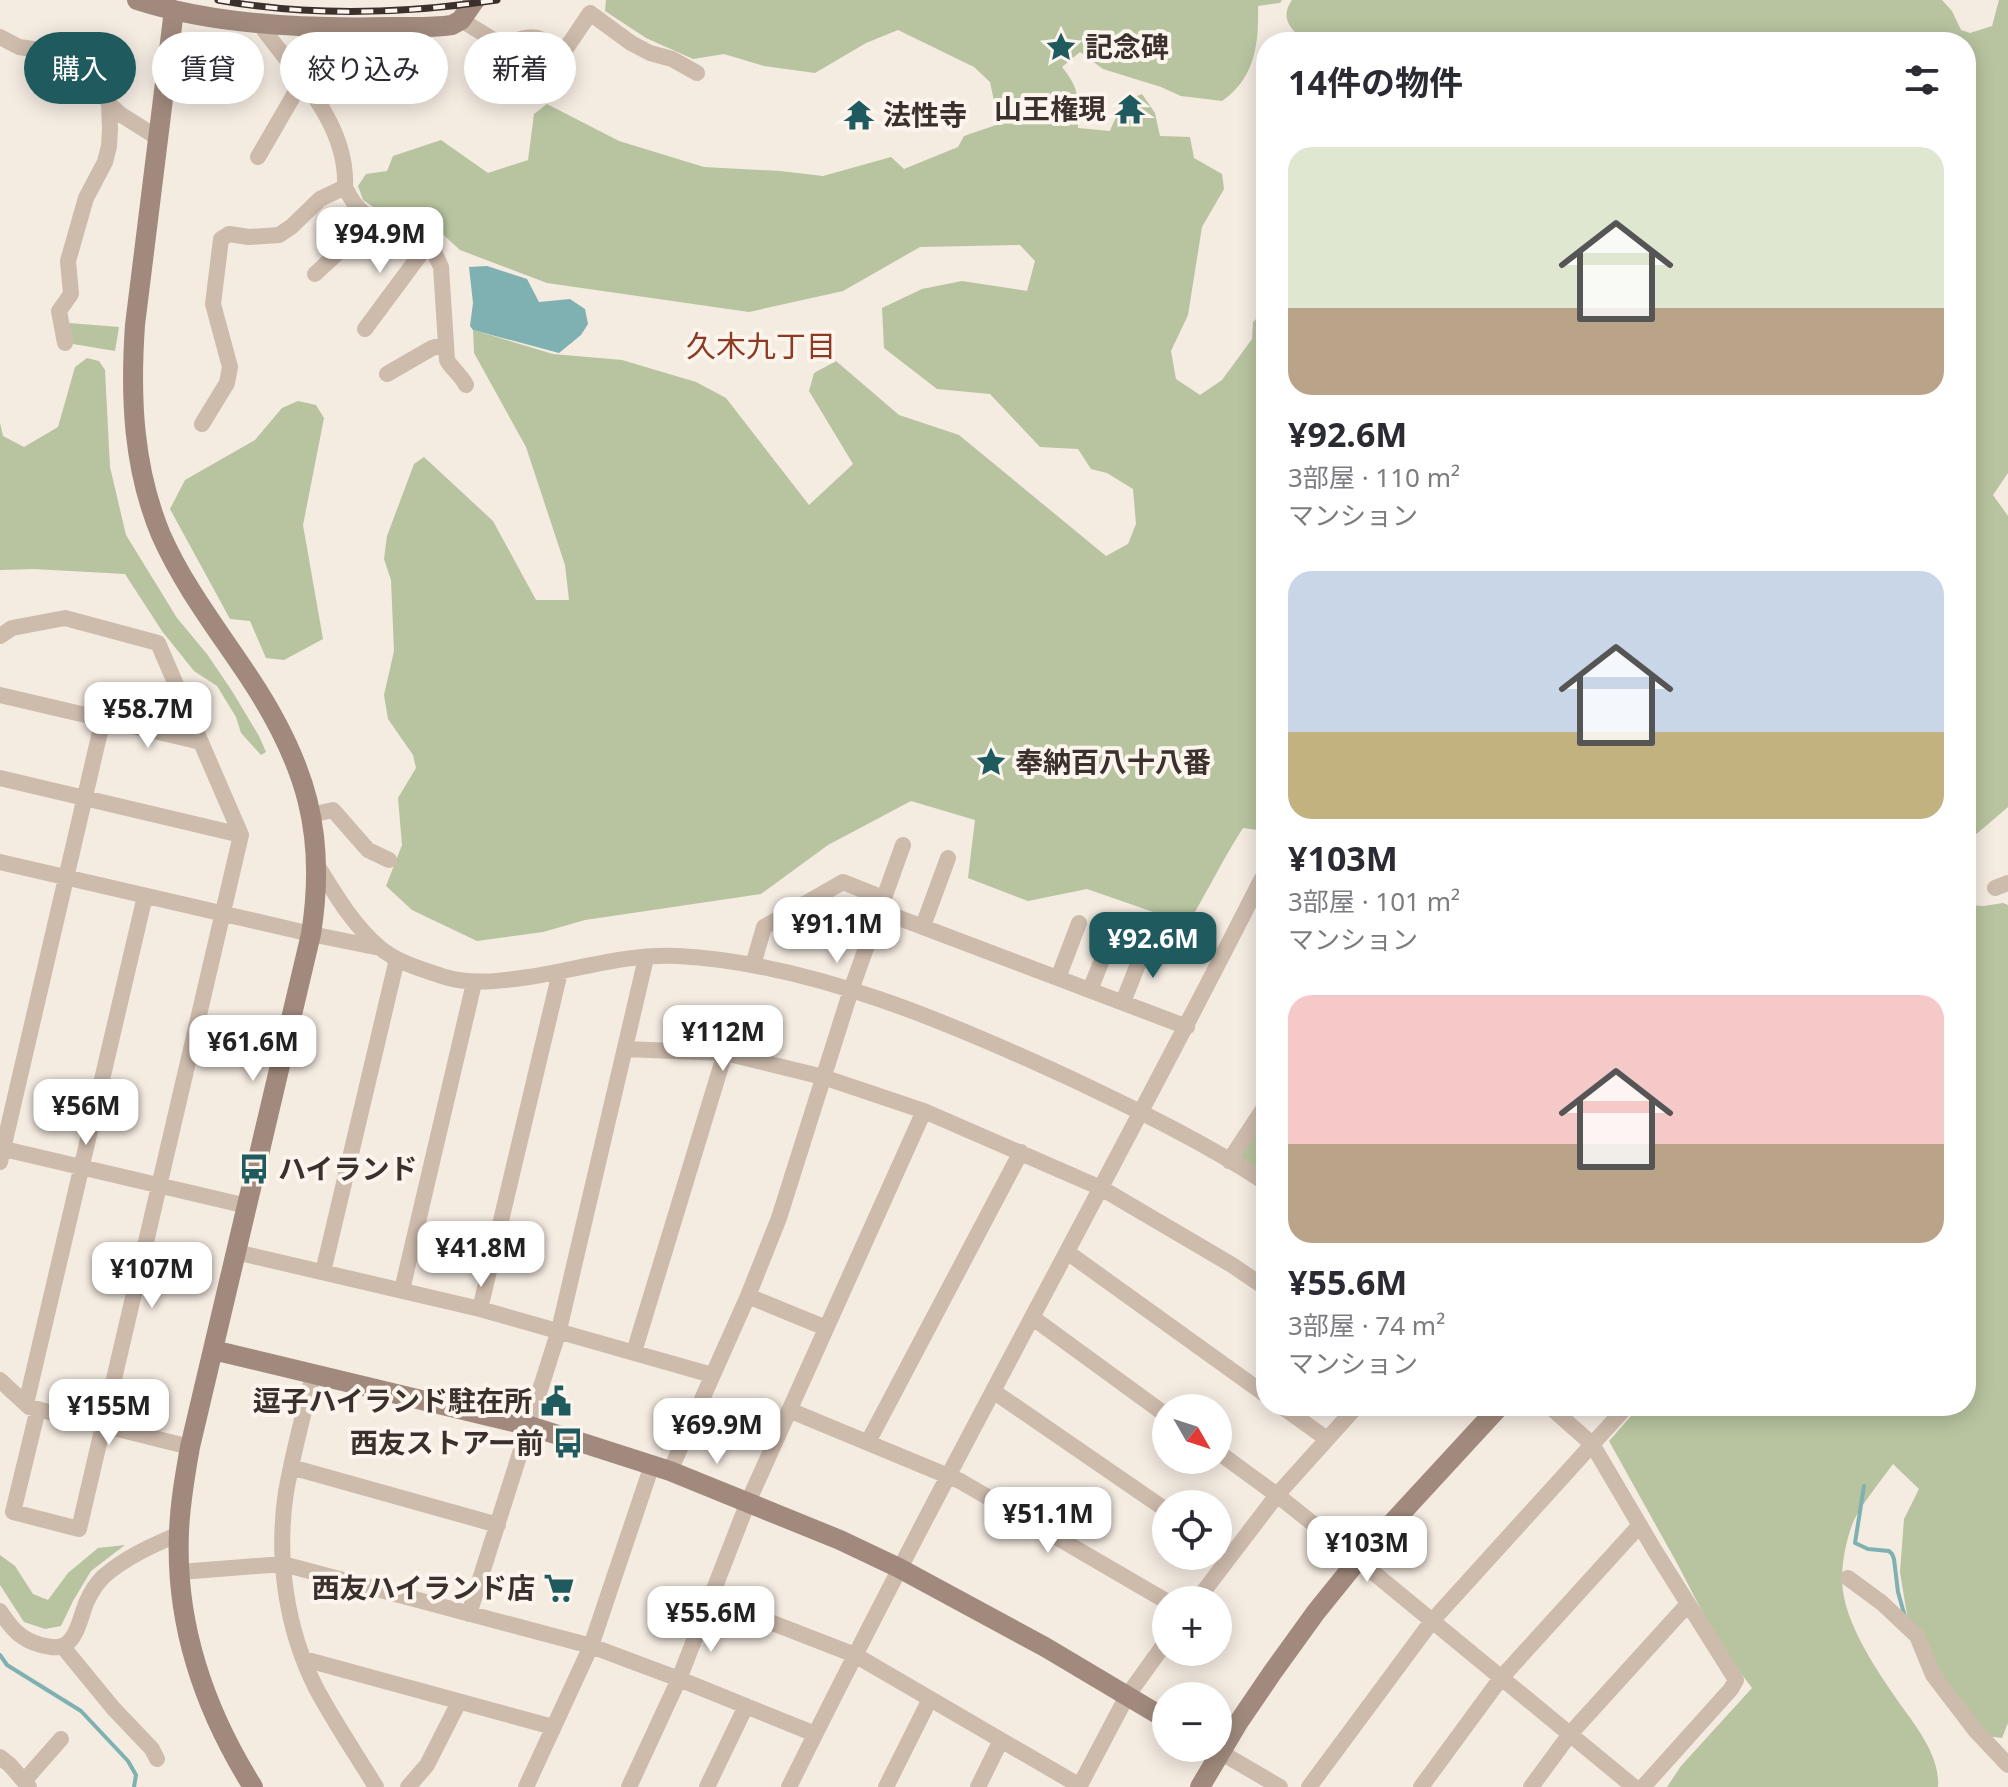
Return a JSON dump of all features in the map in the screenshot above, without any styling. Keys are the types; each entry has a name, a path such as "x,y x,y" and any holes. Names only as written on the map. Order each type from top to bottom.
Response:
{"street":[{"path":"137,0 174,10 259,23 343,28 446,26 461,20 475,0"},
{"path":"174,10 135,325 132,361 134,429 142,473 161,535 182,576 285,736 305,785 317,865 311,934 190,1447 179,1534 188,1636 201,1684 235,1759 253,1787"},
{"path":"461,20 502,45 533,36 563,53 590,13 631,43 650,53 672,59 697,73"},
{"path":"259,23 280,51"},
{"path":"0,37 24,48"},
{"path":"109,104 158,138"},
{"path":"65,343 59,311 71,294 68,261 86,198 105,162 110,129 109,104"},
{"path":"258,157 289,104"},
{"path":"319,104 340,146 346,174 345,187 352,203 373,220 415,231 435,254 441,267 447,360 466,385"},
{"path":"202,424 227,383 230,367 213,304 221,239 229,234 249,237 279,235 320,199 345,187"},
{"path":"315,274 373,220"},
{"path":"365,329 428,244"},
{"path":"387,374 432,348 446,344"},
{"path":"0,636 12,628 65,618 158,643 241,835 79,1529 13,1512 82,1166 145,896"},
{"path":"0,695 201,742"},
{"path":"103,719 1,1153 82,1166 247,1206"},
{"path":"0,778 241,835"},
{"path":"311,815 333,810 368,850 389,860"},
{"path":"526,1787 591,1646 661,1468 712,1375 748,1296 779,1218 851,990 903,845"},
{"path":"923,926 948,858"},
{"path":"0,862 380,948"},
{"path":"317,865 336,896 380,948 397,959 449,978 474,983 497,982 627,960 675,956 753,965 851,990 912,1011 1029,1059 1142,1112 1256,1177"},
{"path":"753,965 764,927 843,882 923,926 1187,1027"},
{"path":"789,1787 899,1568 1187,1027 1256,890"},
{"path":"1058,978 1079,923"},
{"path":"1090,990 1112,935"},
{"path":"1123,1002 1146,944"},
{"path":"469,1614 559,1330 646,958"},
{"path":"323,1272 397,959"},
{"path":"480,1309 560,972"},
{"path":"402,1290 474,983"},
{"path":"625,1049 725,1053 823,1077 924,1111 1101,1188 1256,1281"},
{"path":"634,1352 725,1053"},
{"path":"629,1787 679,1679 748,1502 924,1111"},
{"path":"1229,1161 1256,1120"},
{"path":"868,1442 1021,1152"},
{"path":"236,1252 480,1309 712,1375"},
{"path":"1067,1252 1256,1388"},
{"path":"748,1296 826,1328"},
{"path":"1033,1318 1152,1405"},
{"path":"213,1350 530,1426 661,1468 840,1540 899,1568 1009,1627 1152,1711"},
{"path":"313,1374 291,1467 283,1521 283,1564 293,1627 315,1686 376,1787"},
{"path":"0,1380 32,1407 190,1447"},
{"path":"993,1391 1152,1500"},
{"path":"789,1410 948,1475 1152,1593"},
{"path":"1295,1416 1327,1439"},
{"path":"1232,1542 1348,1416"},
{"path":"1232,1729 1316,1612 1358,1560 1491,1416"},
{"path":"1560,1416 1592,1444 1736,1680 1643,1787"},
{"path":"1309,1787 1432,1621 1618,1416"},
{"path":"1232,1462 1358,1560 1634,1787"},
{"path":"291,1467 498,1525"},
{"path":"1421,1787 1501,1678 1640,1525"},
{"path":"0,1611 20,1636 33,1643 63,1647 74,1635 88,1598 105,1576 147,1548 179,1534"},
{"path":"180,1572 283,1564 591,1646 815,1734"},
{"path":"1848,1578 1882,1603 1917,1636 1933,1675 1975,1730 2008,1765"},
{"path":"711,1599 855,1655 1080,1786 1127,1696 1152,1661"},
{"path":"1531,1787 1570,1734 1688,1604"},
{"path":"63,1647 113,1708 152,1749 157,1759"},
{"path":"304,1659 553,1727"},
{"path":"886,1787 930,1699"},
{"path":"408,1787 427,1765 459,1702"},
{"path":"707,1787 746,1706"},
{"path":"0,1757 26,1784 61,1739"},
{"path":"978,1787 1001,1740"},
{"path":"1232,1759 1280,1787"},
{"path":"1200,1787 1211,1762"}],"green space":[{"path":"606,0 1282,0 1280,3 1258,6 1253,59 1242,82 1222,101 1181,96 1103,69 1080,52 1062,67 1075,89 1078,128 1110,131 1122,108 1142,94 1155,113 1160,136 1190,137 1194,158 1222,174 1224,189 1202,227 1188,315 1171,351 1176,379 1200,395 1222,380 1252,339 1256,319 1256,830 1243,828 1188,924 1087,889 1028,901 968,878 975,820 911,801 828,845 761,894 585,920 543,932 477,941 412,910 386,886 402,845 398,798 416,768 413,755 388,719 384,695 394,651 391,580 384,559 387,536 414,464 424,457 493,521 536,600 569,600 565,565 526,447 474,353 473,330 553,354 622,360 696,382 726,398 809,505 853,464 809,391 814,373 836,361 899,415 959,435 1106,556 1128,544 1136,524 1133,489 1107,473 1091,469 1078,449 1040,447 990,394 937,389 884,348 882,308 922,289 962,281 1027,291 1035,261 1020,245 920,247 843,291 749,312 547,283 460,250 425,218 387,216 363,200 358,186 366,174 387,171 393,156 441,140 488,173 528,160 534,114 547,104 619,141 704,167 823,176 891,157 904,169 958,147 964,136 999,124 990,82 974,67 898,30 866,43 815,73 764,66 724,54 693,59 646,38 605,11"},
{"path":"1292,0 1942,0 1952,11 1961,30 1967,32 1295,32 1287,18"},
{"path":"1999,0 2008,0 2008,473 1993,495 2008,516 2008,807 1976,834 1976,32 1973,32 1992,26"},
{"path":"69,323 119,327 115,351 73,344"},
{"path":"87,358 99,361 105,370 110,467 126,535 177,618 232,691 259,736 266,752 261,755 241,733 236,717 217,686 194,671 162,631 125,574 0,570 0,423 3,436 24,447 58,427 75,367"},
{"path":"298,401 316,405 324,418 303,525 323,639 284,660 266,658 250,621 230,619 170,509 185,480 255,440 282,408"},
{"path":"2008,905 2008,1723 2002,1738 1985,1736 1909,1627 1900,1572 1904,1519 1919,1489 1893,1464 1852,1525 1844,1558 1843,1591 1852,1623 1869,1656 1929,1749 1936,1768 1938,1787 1667,1787 1681,1766 1752,1688 1719,1644 1609,1441 1631,1416 1976,1416 1976,906"},
{"path":"1256,1133 1256,1168 1240,1157"},
{"path":"125,1545 91,1571 61,1626 45,1629 24,1622 0,1585 0,1555 15,1566 33,1594 48,1600 68,1573 98,1548"}],"water":[{"path":"487,266 527,279 539,302 570,299 585,309 588,324 581,335 559,353 473,330 470,326 473,303 469,267"}],"waterway":[{"path":"1864,1486 1855,1543 1892,1554 1905,1617"},
{"path":"0,1655 7,1665 81,1711 128,1761 136,1775 134,1787"}],"railway":[{"path":"218,0 288,9 358,12 497,0"}],"place":[{"name":"記念碑","path":"1061,47"},
{"name":"山王権現","path":"1130,109"},
{"name":"法性寺","path":"859,115"},
{"name":"奉納百八十八番","path":"991,762"},
{"name":"ハイランド","path":"254,1169"},
{"name":"逗子ハイランド駐在所","path":"556,1401"},
{"name":"西友ストアー前","path":"568,1443"},
{"name":"西友ハイランド店","path":"559,1588"}],"district":[{"name":"久木九丁目","path":"761,347"}]}
